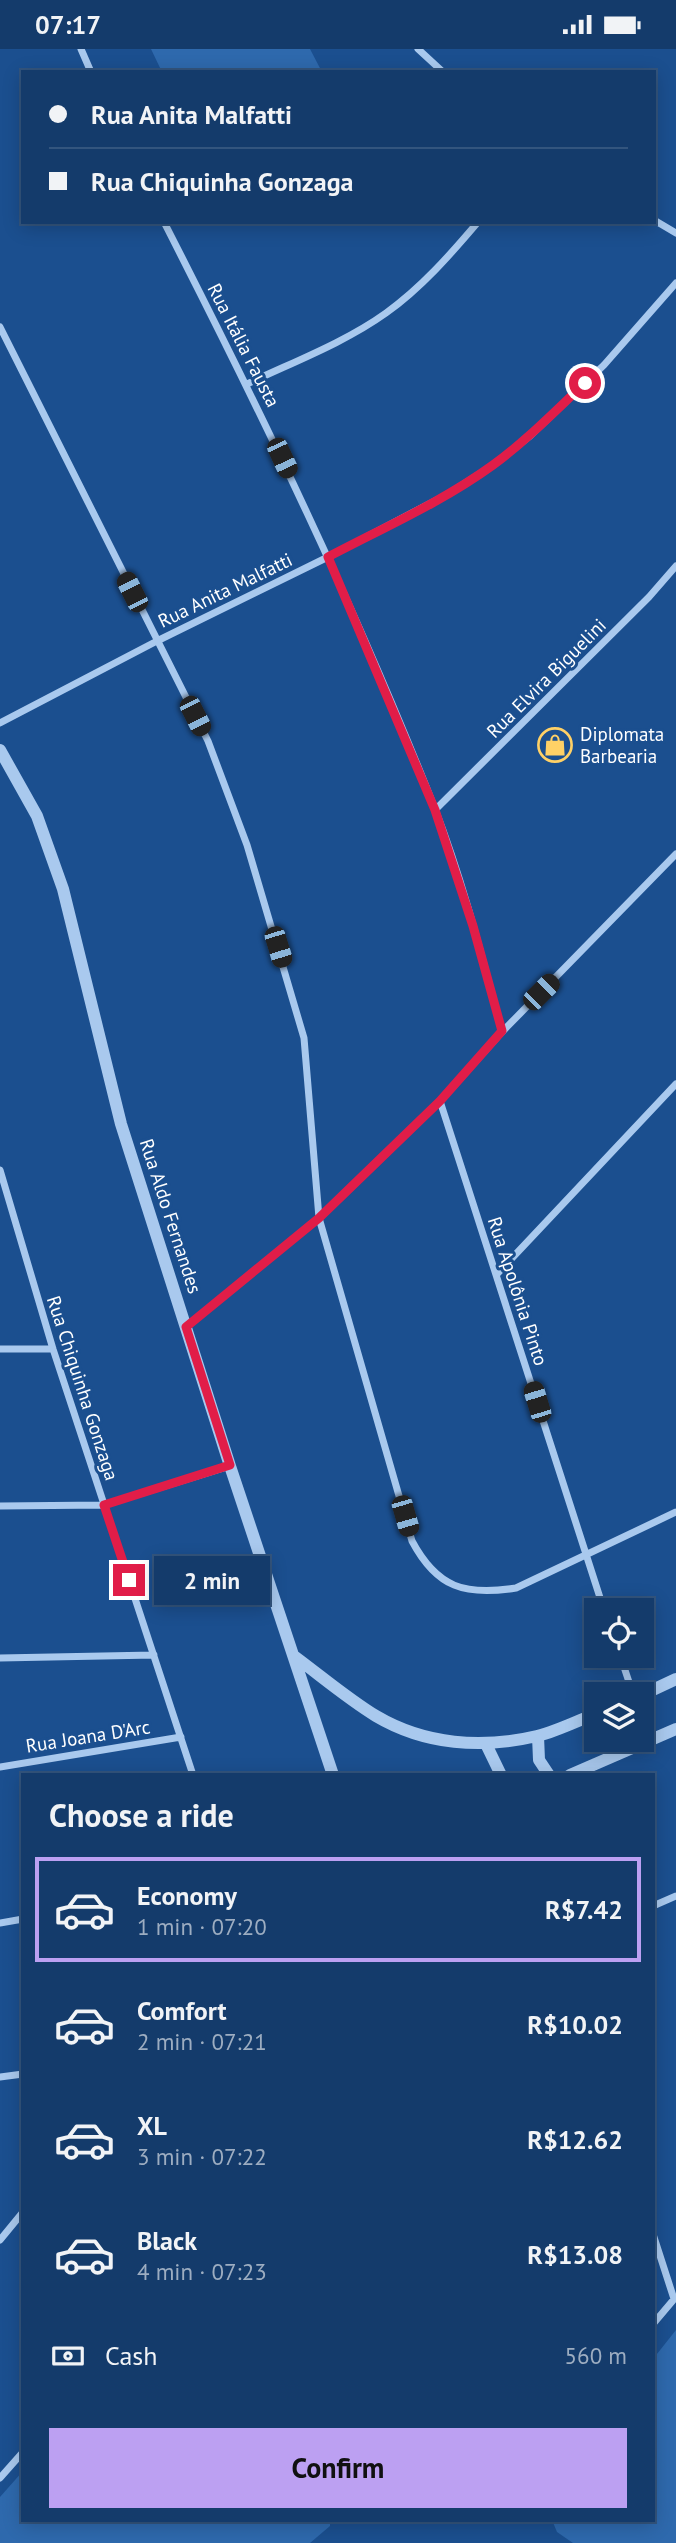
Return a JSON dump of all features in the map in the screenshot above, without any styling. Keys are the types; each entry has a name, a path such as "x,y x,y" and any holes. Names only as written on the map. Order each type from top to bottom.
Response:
{"street":[{"path":"81,49 90,70"},
{"path":"418,49 441,70"},
{"path":"656,221 676,233"},
{"name":"Rua Itália Fausta","path":"165,224 247,384 328,557 435,810 473,926 502,1031"},
{"path":"247,384 352,334 386,313 417,288 476,224"},
{"name":"Rua Anita Malfatti","path":"0,723 448,494 502,459 604,365 676,283"},
{"path":"0,327 208,741 247,845 304,1038 319,1218 412,1541 423,1562 455,1586 471,1591 516,1588 676,1512"},
{"name":"Rua Elvira Biguelini","path":"435,810 649,597 676,566"},
{"name":"Rua Aldo Fernandes","path":"0,750 37,816 63,889 121,1124 332,1773"},
{"path":"186,1327 319,1218 440,1101 502,1031 676,854"},
{"path":"497,1274 676,1084"},
{"name":"Rua Apolônia Pinto","path":"440,1101 600,1598"},
{"name":"Rua Chiquinha Gonzaga","path":"0,1170 3,1191 53,1349 192,1773"},
{"path":"0,1349 53,1349"},
{"path":"0,1506 104,1505 230,1465"},
{"path":"0,1658 154,1655"},
{"path":"294,1656 376,1716 415,1734 449,1742 486,1744 538,1736 584,1718"},
{"path":"654,1689 676,1678"},
{"path":"575,1773 676,1729"},
{"path":"538,1736 539,1760 548,1773"},
{"name":"Rua Joana D'Arc","path":"0,1767 181,1737"},
{"path":"486,1744 500,1773"},
{"path":"655,1905 676,1896"},
{"path":"0,1923 21,1919"},
{"path":"0,2077 21,2074"},
{"path":"0,2240 21,2214"},
{"path":"655,2240 675,2298 655,2322"},
{"path":"0,2478 21,2454"}],"shaded area":[{"path":"151,49 310,49 321,70 161,70"},
{"path":"676,2330 676,2543 573,2543 557,2532 553,2522 655,2522 655,2356"},
{"path":"21,2473 21,2522 330,2522 330,2526 310,2543 0,2543 0,2497"}],"place":[{"name":"Diplomata Barbearia","path":"555,745"}],"route":[{"path":"129,1580 104,1505 230,1465 186,1327 319,1218 440,1101 502,1031 473,926 435,810 328,557 448,494 492,466 530,436 585,383"}]}
